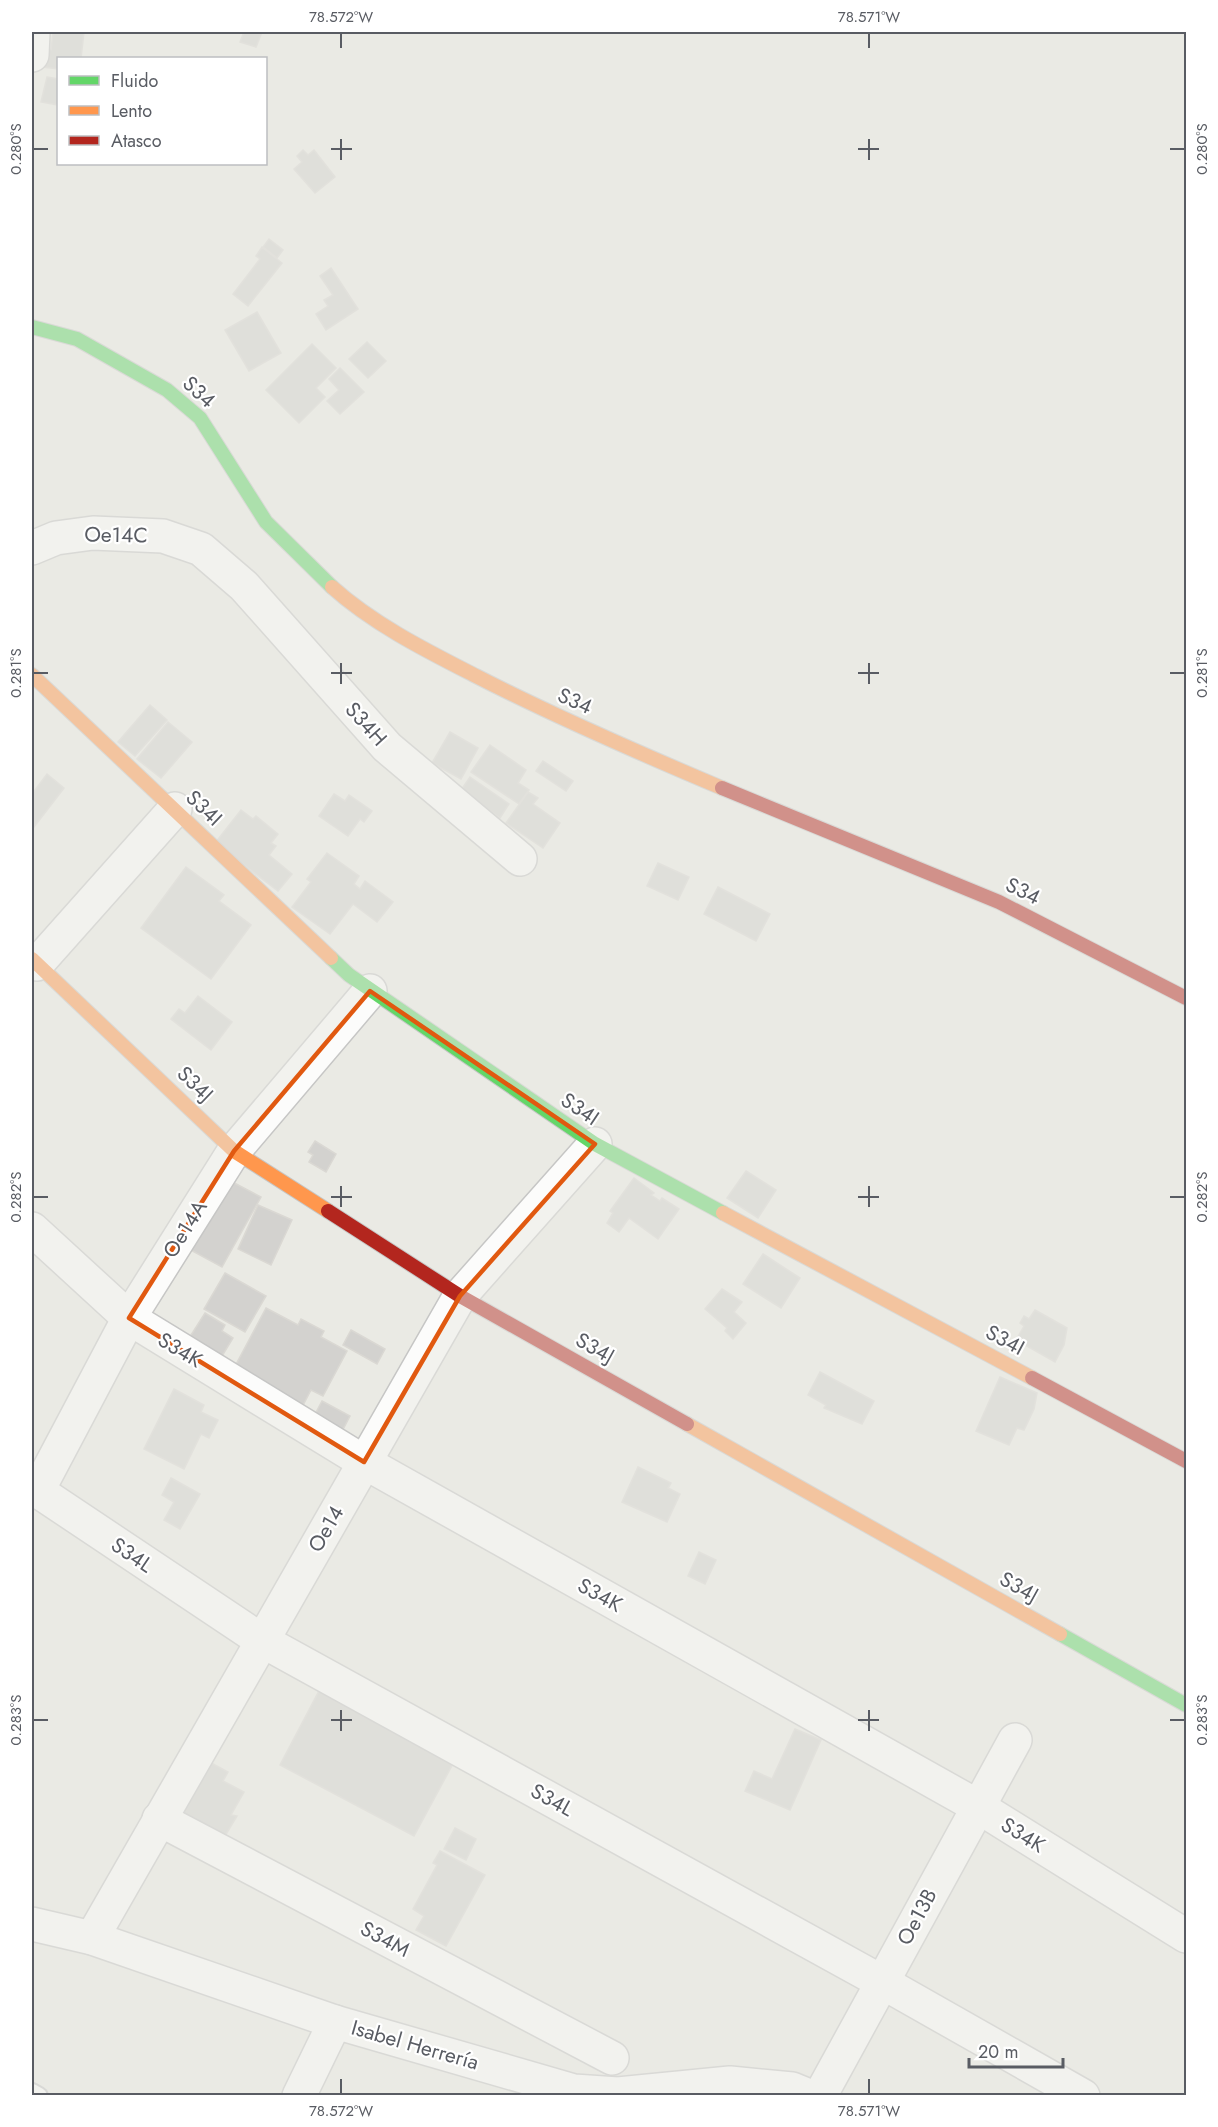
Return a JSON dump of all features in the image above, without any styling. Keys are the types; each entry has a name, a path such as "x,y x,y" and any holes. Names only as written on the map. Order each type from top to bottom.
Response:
{"street":[{"path":"32,55 33,32"},
{"name":"S34","path":"32,327 47,329 77,339 167,390 200,417 266,522 335,589 367,613 435,655 541,709 670,766 999,902 1186,998"},
{"name":"Oe14C","path":"32,548 56,538 93,533 163,536 201,549"},
{"name":"S34H","path":"201,549 244,586 387,747 520,859"},
{"name":"S34I","path":"32,675 349,975 594,1144 1186,1461"},
{"path":"34,962 175,809"},
{"name":"S34J","path":"34,962 234,1151 460,1296 1186,1705"},
{"name":"Oe14A","path":"34,1489 129,1318 234,1151 370,991"},
{"name":"Oe14","path":"92,1938 460,1296 594,1144"},
{"name":"S34K","path":"32,1229 129,1318 364,1462 977,1806 1186,1936"},
{"name":"S34L","path":"34,1489 261,1640 882,1982 1083,2096"},
{"name":"Oe13B","path":"820,2096 1015,1740"},
{"name":"S34M","path":"159,1819 612,2058"},
{"name":"Isabel Herrería","path":"32,1924 92,1938 335,2022 572,2093 618,2094 730,2083 792,2089 808,2096"},
{"path":"299,2096 335,2022"}],"lane":[{"path":"32,2092 39,2096"}],"highlighted area":[{"path":"370,991 595,1144 460,1296 364,1462 129,1318 234,1151"}],"building":[{"path":"53,32 84,32 81,57 57,57 57,69 43,67 45,49 51,50"},
{"path":"244,32 262,32 256,47 240,42"},
{"path":"47,77 57,79 57,105 41,102"},
{"path":"303,150 308,155 314,150 335,177 315,193 294,169 302,162 297,156"},
{"path":"269,239 283,250 277,258 263,247"},
{"path":"262,247 282,263 248,306 233,294 260,259 256,256"},
{"path":"331,268 358,309 326,330 316,314 328,306 324,300 333,295 320,276"},
{"path":"257,312 281,353 249,371 225,330"},
{"path":"367,342 386,361 368,378 349,359"},
{"path":"312,344 336,368 316,388 325,397 299,423 266,390"},
{"path":"340,368 364,392 340,414 327,401 339,390 329,379"},
{"path":"150,705 167,720 135,756 118,742"},
{"path":"168,722 192,742 161,778 137,759"},
{"path":"450,732 478,748 461,779 432,763"},
{"path":"490,745 526,770 518,783 529,790 519,804 471,772"},
{"path":"543,761 573,781 566,791 536,771"},
{"path":"47,774 64,788 34,827 32,794"},
{"path":"470,777 509,804 500,818 461,790"},
{"path":"528,792 538,798 533,804 560,823 543,848 506,823"},
{"path":"334,794 345,801 349,795 372,811 364,822 360,819 348,836 319,816"},
{"path":"241,810 253,819 256,816 278,834 271,843 276,846 269,855 292,874 278,891 215,843"},
{"path":"327,853 359,876 354,884 360,889 365,881 393,902 377,922 353,904 330,934 292,907 311,882 307,879"},
{"path":"658,863 689,877 678,900 647,886"},
{"path":"186,867 224,895 219,901 251,925 211,979 141,928"},
{"path":"718,887 770,914 756,941 704,914"},
{"path":"198,996 232,1022 211,1050 171,1019 179,1009 185,1013"},
{"path":"315,1141 336,1154 326,1172 309,1162 313,1155 308,1152"},
{"path":"746,1171 776,1190 758,1218 727,1198"},
{"path":"223,1177 261,1197 222,1267 185,1247"},
{"path":"634,1178 654,1193 651,1195 660,1201 662,1198 679,1209 658,1239 629,1218 619,1232 607,1223 613,1213 610,1211"},
{"path":"258,1205 292,1220 271,1265 238,1249"},
{"path":"763,1254 800,1278 781,1308 743,1284"},
{"path":"225,1273 266,1296 245,1332 204,1309"},
{"path":"722,1289 742,1302 734,1312 746,1323 733,1339 725,1331 727,1328 705,1309"},
{"path":"266,1308 298,1325 301,1319 324,1331 321,1337 347,1351 323,1396 311,1390 299,1413 233,1370"},
{"path":"1035,1310 1067,1328 1064,1345 1055,1362 1016,1340 1024,1326 1020,1323 1024,1316 1029,1319"},
{"path":"205,1313 225,1325 222,1331 233,1338 216,1366 184,1346"},
{"path":"351,1330 385,1349 377,1364 343,1345"},
{"path":"820,1372 874,1401 862,1424 824,1408 826,1405 808,1395"},
{"path":"1000,1377 1037,1393 1034,1409 1024,1430 1017,1428 1009,1445 976,1431"},
{"path":"174,1389 204,1405 201,1412 218,1420 209,1438 201,1434 184,1469 144,1449"},
{"path":"322,1401 350,1416 339,1437 311,1422"},
{"path":"638,1467 671,1483 668,1488 680,1494 667,1522 622,1502"},
{"path":"171,1478 200,1494 180,1529 164,1520 174,1502 162,1495"},
{"path":"699,1552 716,1560 705,1584 688,1576"},
{"path":"320,1689 455,1760 414,1836 280,1765"},
{"path":"795,1729 821,1740 790,1810 745,1791 754,1771 772,1779"},
{"path":"204,1759 228,1772 223,1781 244,1792 231,1815 237,1816 225,1836 171,1806"},
{"path":"455,1828 476,1839 466,1860 444,1849"},
{"path":"440,1851 485,1875 446,1946 416,1930 424,1916 413,1909 437,1865 433,1863"}],"traffic: fast":[{"path":"32,327 77,339 167,390 200,418 266,522 332,587"},
{"path":"331,958 349,975 595,1144 723,1213"},
{"path":"1060,1634 1186,1705"}],"traffic: slow":[{"path":"332,587 383,625 457,667 567,720 722,788"},
{"path":"32,675 331,958"},
{"path":"32,959 234,1151 328,1211"},
{"path":"723,1213 1032,1378"},
{"path":"687,1424 1060,1634"}],"traffic: jam":[{"path":"722,788 999,902 1186,998"},
{"path":"328,1211 460,1296 687,1424"},
{"path":"1032,1378 1186,1461"}]}
